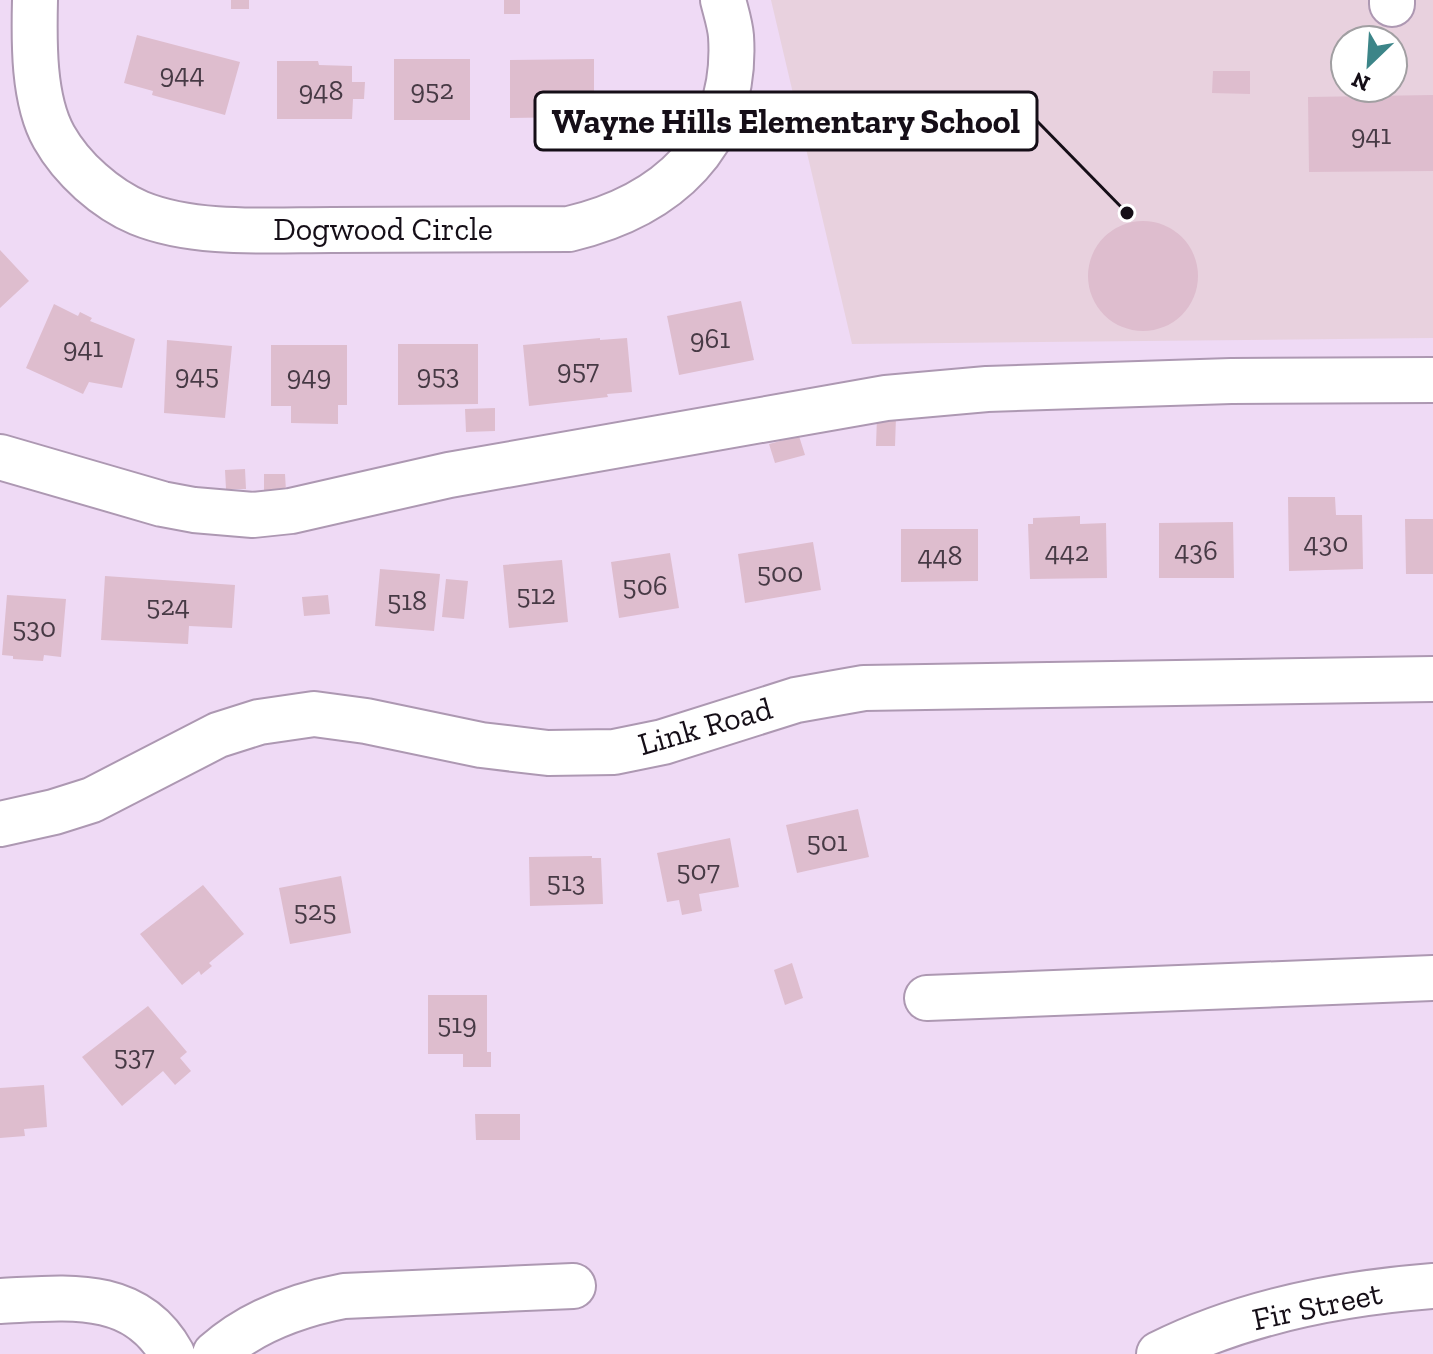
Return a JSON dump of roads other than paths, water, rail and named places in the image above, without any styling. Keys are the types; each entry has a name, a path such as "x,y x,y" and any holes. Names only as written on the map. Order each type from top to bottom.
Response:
{"street":[{"name":"Dogwood Circle","path":"35,0 34,40 39,88 53,136 72,162 102,191 137,212 177,224 265,230 569,229 602,221 649,199 683,172 705,145 717,122 729,80 731,36 723,0"},
{"path":"0,457 162,504 253,515 291,511 449,475 886,398 987,389 1231,381 1433,380"},
{"name":"Link Road","path":"0,824 92,800 218,735 259,722 314,714 366,721 481,745 548,753 614,752 663,742 796,700 864,688 1433,679"},
{"path":"927,998 1433,978"},
{"path":"215,1354 263,1321 307,1304 344,1296 573,1286"},
{"name":"Fir Street","path":"1159,1354 1232,1325 1304,1305 1395,1289 1433,1286"},
{"path":"0,1301 79,1297 112,1303 142,1319 166,1342 172,1354"}],"place":[{"name":"Wayne Hills Elementary School","path":"1127,213"}]}
